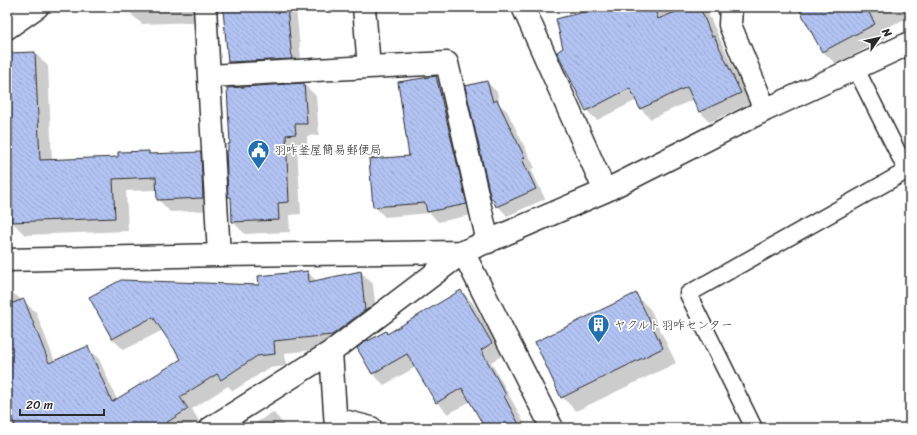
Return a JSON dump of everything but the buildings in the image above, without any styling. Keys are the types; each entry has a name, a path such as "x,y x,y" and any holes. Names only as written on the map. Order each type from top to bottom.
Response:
{"street":[{"path":"7,28 38,7"},
{"path":"205,7 219,255"},
{"path":"364,7 369,67"},
{"path":"523,7 605,191"},
{"path":"731,7 730,25 766,110"},
{"path":"211,428 332,352 463,252 605,191 766,110 856,69 910,42"},
{"path":"210,76 447,63 488,242"},
{"path":"7,260 219,255 463,252"},
{"path":"463,252 552,428"},
{"path":"332,352 336,424 371,428"}],"lane":[{"path":"754,428 688,294 909,170 856,69"}],"place":[{"name":"羽咋釜屋簡易郵便局","path":"258,170"},
{"name":"ヤクルト羽咋センター","path":"599,344"}]}
